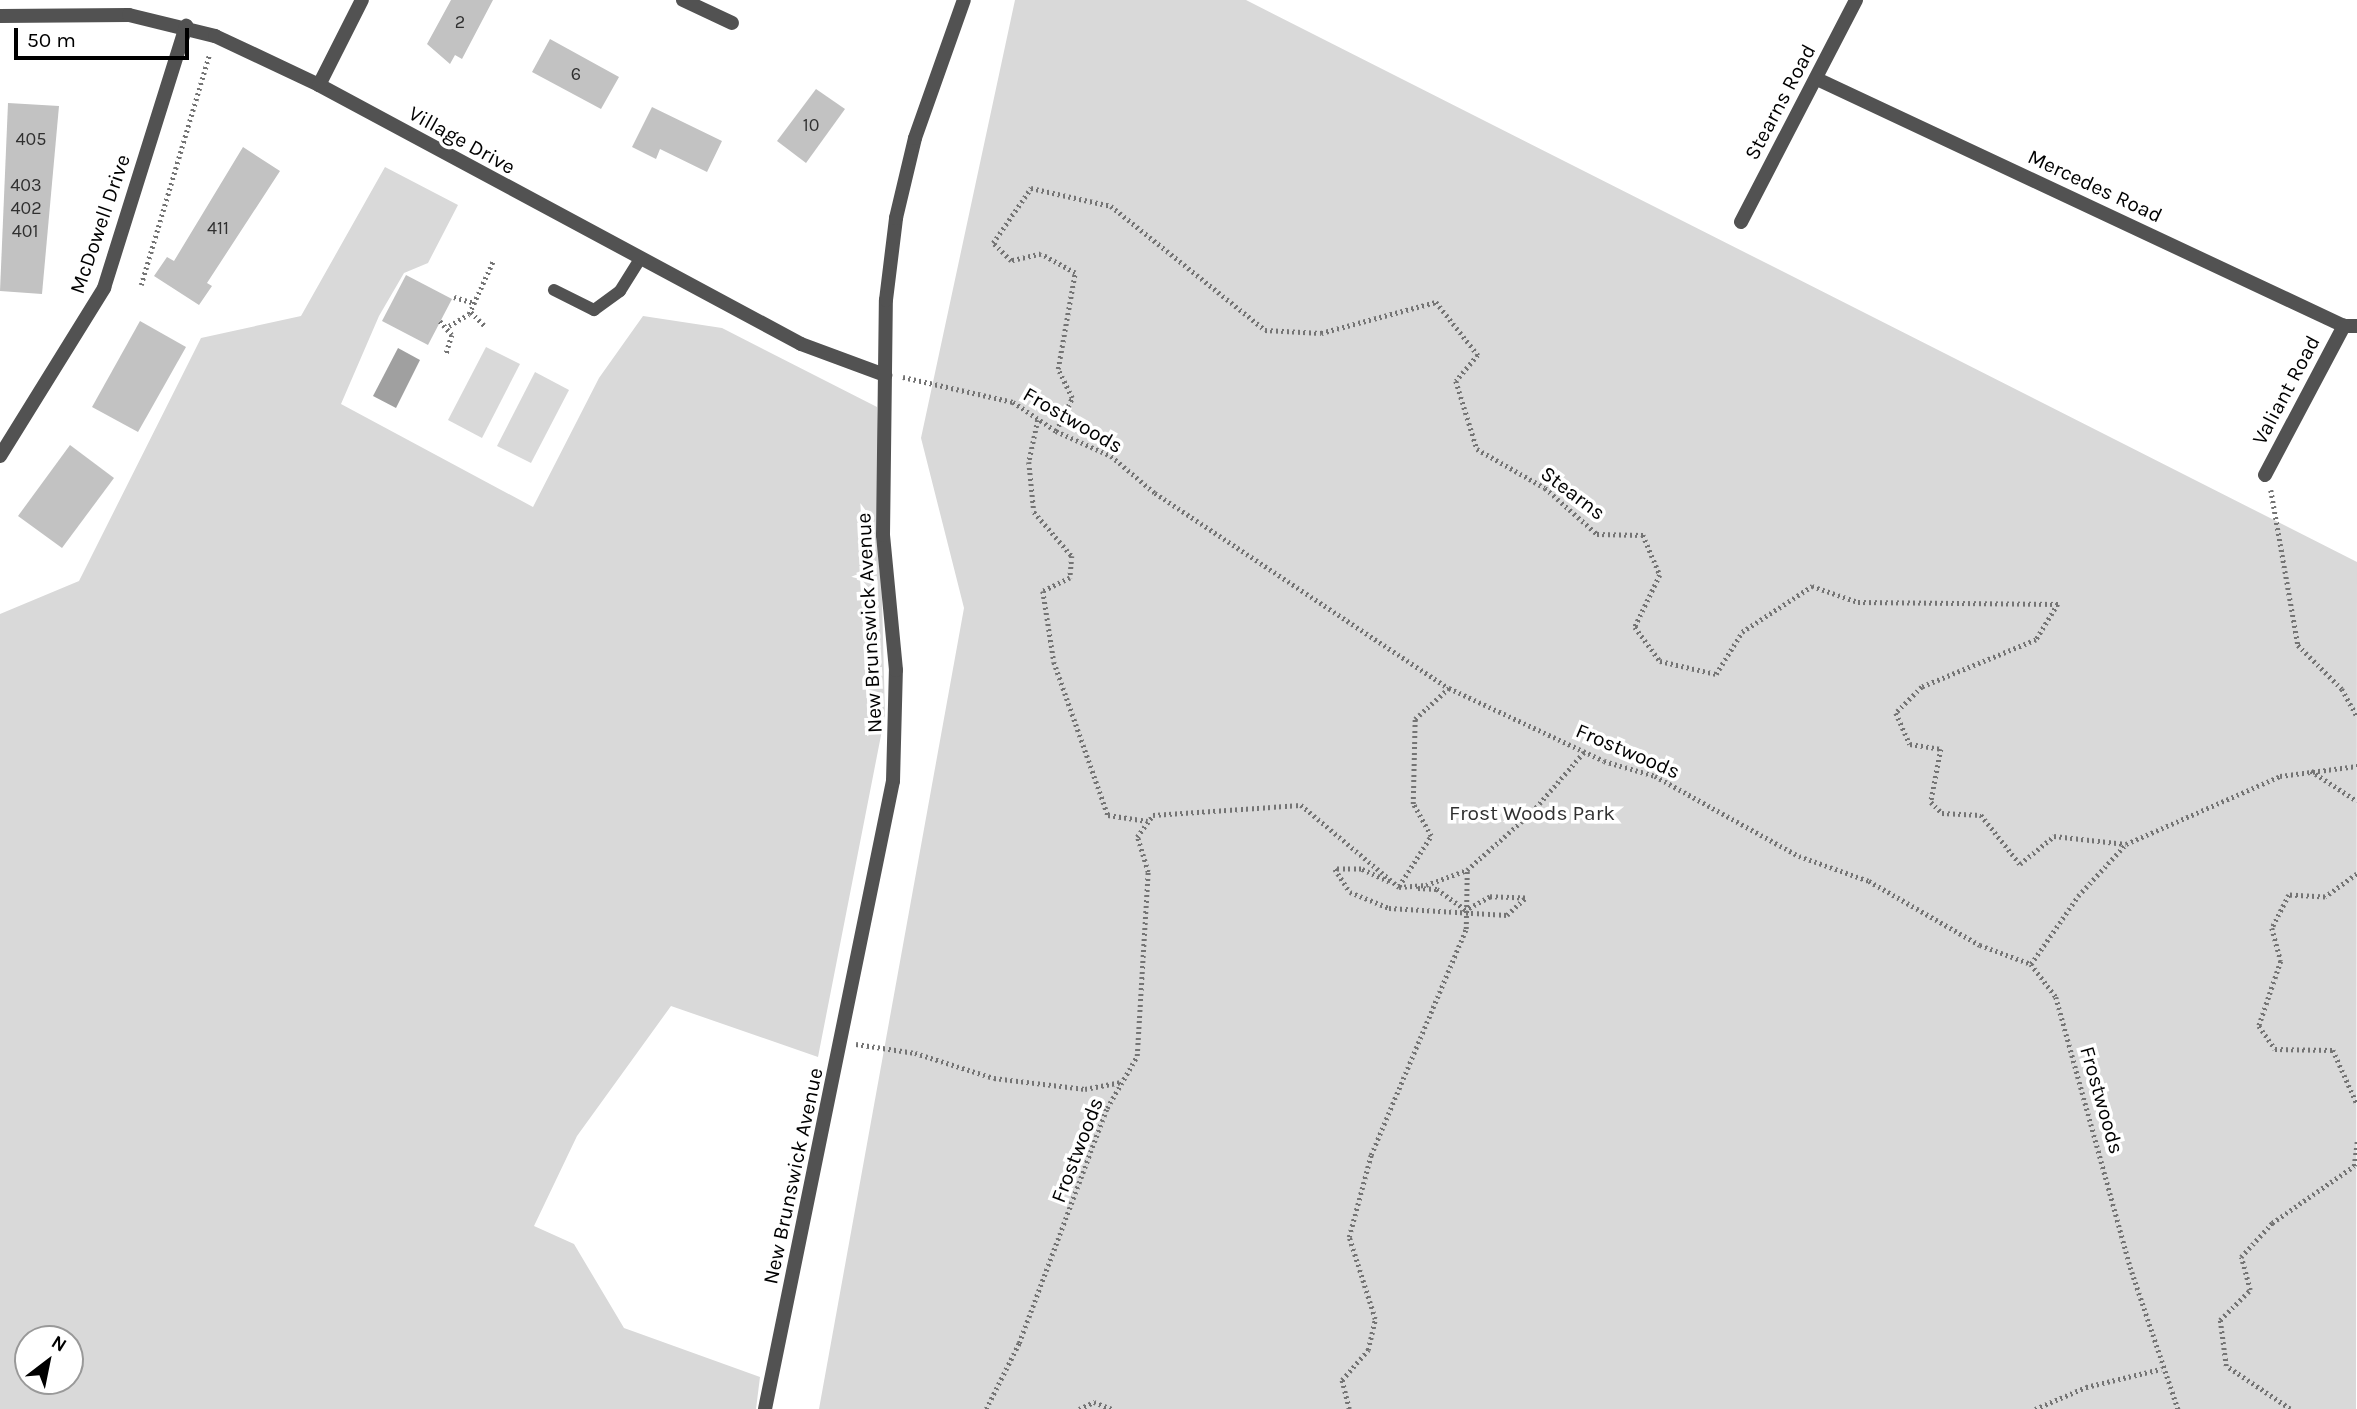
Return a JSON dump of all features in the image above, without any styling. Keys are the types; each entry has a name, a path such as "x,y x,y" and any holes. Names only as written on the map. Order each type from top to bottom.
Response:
{"street":[{"path":"319,85 362,0"},
{"path":"683,0 732,23"},
{"name":"New Brunswick Avenue","path":"765,1409 875,886 898,731 883,535 886,300 896,218 915,138 964,0"},
{"name":"Stearns Road","path":"1741,222 1856,0"},
{"name":"Village Drive","path":"0,16 92,12 186,26 319,85 639,261 802,344 885,374"},
{"name":"McDowell Drive","path":"0,456 104,288 186,26"},
{"name":"Mercedes Road","path":"1817,79 2351,326"},
{"name":"Valiant Road","path":"2265,475 2351,326"}],"lane":[{"path":"554,290 594,310 620,291 639,261"}],"path":[{"path":"141,285 209,56"},
{"name":"Stearns","path":"1056,431 1072,398 1058,369 1075,273 1041,254 1011,261 993,243 1031,188 1111,206 1265,330 1321,334 1436,302 1478,355 1456,381 1477,449 1545,488 1597,534 1643,535 1660,575 1635,627 1660,661 1716,674 1742,632 1812,586 1858,602 2058,604 2036,640 1922,687 1896,713 1910,744 1941,749 1931,802 1942,813 1980,815 2020,864 2054,836 2126,844"},
{"path":"449,326 471,312 494,259"},
{"path":"454,297 475,303"},
{"path":"471,312 486,327"},
{"path":"440,321 449,326"},
{"path":"446,355 449,326"},
{"name":"Frostwoods","path":"885,374 1013,402 1056,431 1111,456 1155,493 1449,688 1584,752 1656,776 1799,856 1869,881 1980,945 2031,964 2056,997 2161,1369 2178,1409"},
{"path":"1038,419 1029,461 1034,512 1072,556 1070,578 1043,591 1054,662 1108,815 1148,821"},
{"path":"2265,475 2276,501 2298,645 2342,689 2357,716"},
{"path":"1399,887 1431,835 1413,804 1415,719 1449,688"},
{"path":"1399,887 1426,885 1467,870 1531,813 1584,752"},
{"path":"2031,964 2078,896 2126,844 2280,776 2357,766"},
{"path":"2309,771 2357,801"},
{"name":"Frostwoods","path":"986,1409 1019,1343 1107,1108 1137,1056 1149,872 1137,837 1148,821 1153,815 1301,805 1399,887"},
{"path":"1467,910 1437,890 1399,887 1361,869 1335,869 1350,892 1389,908 1467,910 1507,915 1525,898 1490,897 1467,910"},
{"path":"1349,1409 1342,1380 1368,1350 1375,1319 1349,1237 1371,1155 1466,929 1467,870"},
{"path":"2357,874 2325,897 2289,895 2272,928 2281,961 2259,1026 2275,1049 2333,1050 2357,1104"},
{"path":"841,1046 868,1043 994,1078 1085,1089 1122,1082"},
{"path":"2290,1409 2225,1366 2220,1320 2250,1290 2241,1257 2272,1223 2354,1166 2357,1140"},
{"path":"2035,1409 2086,1387 2161,1369"},
{"path":"1079,1409 1094,1402 1112,1409"}],"green space":[{"name":"Frost Woods Park","path":"1015,0 1246,0 2357,562 2356,1409 819,1409 964,608 921,438"},
{"path":"385,167 458,205 428,263 404,273 379,316 341,404 533,507 599,378 643,316 722,328 877,407 885,715 818,1057 671,1006 577,1136 534,1226 574,1244 624,1328 760,1377 756,1409 0,1409 0,614 79,581 201,338 301,316"},
{"path":"486,347 520,364 482,438 448,420"},
{"path":"535,372 569,390 531,463 497,446"}],"shaded area":[{"path":"398,348 420,360 396,408 373,396"}],"building":[{"path":"451,0 493,0 462,59 455,55 450,64 427,44"},
{"path":"550,39 619,77 601,109 532,72"},
{"path":"816,89 845,109 806,163 777,141"},
{"path":"8,103 59,106 42,294 0,291"},
{"path":"652,107 722,141 707,172 660,149 656,159 632,147"},
{"path":"243,147 280,171 207,283 212,286 199,305 154,276 167,257 174,261"},
{"path":"406,275 452,299 428,345 382,321"},
{"path":"140,321 186,347 138,432 92,407"},
{"path":"70,445 114,478 62,548 18,516"}]}
